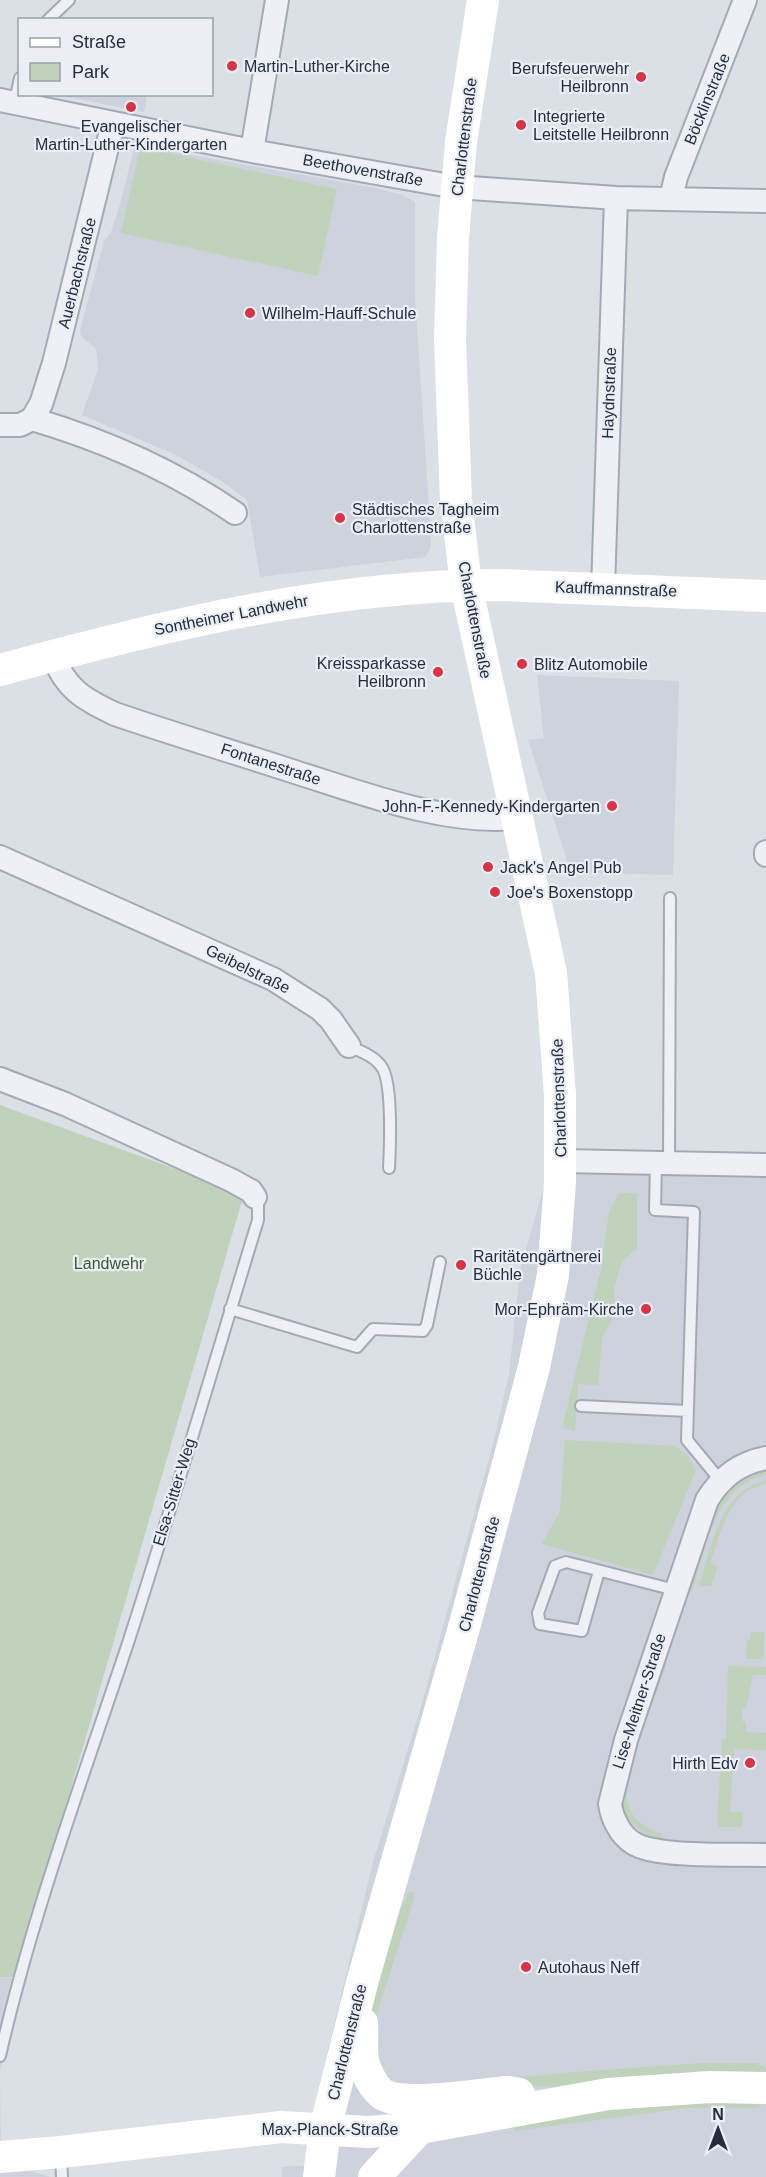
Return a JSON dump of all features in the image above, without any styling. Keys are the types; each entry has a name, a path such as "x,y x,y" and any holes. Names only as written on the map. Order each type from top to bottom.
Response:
{"main road":[{"name":"Charlottenstraße","path":"319,2177 325,2129 362,1983 465,1624 534,1367 553,1275 561,1161 560,1095 552,982 542,922 516,819 466,585 456,500 450,340 456,187 483,0"},
{"name":"Kauffmannstraße","path":"466,585 766,596"},
{"name":"Sontheimer Landwehr","path":"0,670 160,627 259,607 344,596 466,585"},
{"path":"362,1983 363,2060 373,2084 382,2094 396,2099 424,2099 508,2092 562,2102"},
{"name":"Max-Planck-Straße","path":"0,2157 61,2165 263,2128 368,2132 420,2128 608,2094 710,2087 766,2088"},
{"path":"374,2177 420,2128"}],"street":[{"path":"252,151 277,0"},
{"name":"Böcklinstraße","path":"671,199 676,177 745,0"},
{"name":"Beethovenstraße","path":"7,101 252,151 456,187 616,198 766,201"},
{"name":"Auerbachstraße","path":"32,419 41,404 54,363 113,123"},
{"name":"Haydnstraße","path":"603,589 616,198"},
{"path":"0,425 20,424 32,419 127,453 213,497 236,513"},
{"name":"Fontanestraße","path":"53,656 65,682 91,703 115,714 334,784 424,809 471,819 516,819"},
{"name":"Geibelstraße","path":"0,857 273,979 320,1009 331,1020 349,1046"},
{"name":"Elsa-Sitter-Weg","path":"0,1078 65,1104 231,1180 251,1191 255,1197"},
{"path":"561,1161 766,1165"},
{"name":"Lise-Meitner-Straße","path":"766,1458 749,1461 720,1480 700,1515 612,1787 610,1804 612,1814 626,1837 640,1847 675,1852 766,1855"}],"lane":[{"path":"50,18 69,0"},
{"path":"7,101 18,82"},
{"path":"670,898 663,1163 655,1210 694,1212 687,1440 720,1480"},
{"name":"Geibelstraße","path":"349,1046 374,1059 385,1071 390,1128 389,1168"},
{"name":"Elsa-Sitter-Weg","path":"0,2056 17,1981 78,1788 140,1606 258,1220 258,1205 255,1197"},
{"path":"230,1309 357,1347 373,1329 423,1330 427,1325 440,1262"},
{"path":"581,1406 688,1411"},
{"path":"599,1571 582,1631 540,1624 538,1613 555,1566 566,1562 675,1590"}],"shaded area":[{"name":"Evangelischer Martin-Luther-Kindergarten","path":"62,96 147,96 144,112"},
{"name":"Wilhelm-Hauff-Schule","path":"135,145 376,188 403,195 415,202 415,296 431,538 430,549 425,557 260,577 247,500 223,482 176,455 82,415 98,369 96,349 81,336 80,330 104,241 111,232 119,208"},
{"name":"John-F.-Kennedy-Kindergarten","path":"537,675 679,681 673,875 571,872 528,740 544,738"},
{"path":"766,1153 766,2177 282,2177 282,2167 313,2165 312,2117 373,1862 421,1707 494,1440 509,1374 520,1271 553,1154"},
{"path":"0,1977 27,1979 0,2070"},
{"path":"0,2070 1,2162 50,2177 0,2177"}],"green space":[{"path":"140,147 337,189 318,276 121,233"},
{"name":"Landwehr","path":"0,1105 244,1194 16,1977 0,1977"},
{"path":"619,1193 637,1193 637,1248 622,1262 614,1288 615,1314 602,1338 598,1385 578,1384 575,1431 563,1428 564,1420 601,1269 609,1211"},
{"path":"565,1440 675,1446 689,1457 696,1470 653,1575 542,1544 560,1511"},
{"path":"766,1469 766,1475 748,1481 723,1505 708,1539 692,1592 687,1590 704,1535 721,1502 732,1488 747,1477"},
{"path":"766,1480 766,1484 753,1488 734,1504 723,1526 710,1563 718,1566 711,1586 699,1586 714,1538 728,1508 750,1487"},
{"path":"750,1632 764,1632 763,1659 746,1659 747,1639 750,1639"},
{"path":"662,1663 667,1663 635,1753 627,1788 627,1801 632,1813 645,1827 663,1834 662,1841 647,1835 634,1824 625,1811 621,1796 622,1783"},
{"path":"728,1666 766,1667 766,1675 753,1675 746,1708 742,1708 742,1721 746,1722 746,1732 766,1733 766,1750 734,1749 730,1812 743,1812 742,1827 717,1827 722,1739 726,1739"},
{"path":"409,1892 414,1893 414,1898 375,2020 369,2010 397,1918"},
{"path":"702,2063 757,2063 766,2068 766,2073 574,2087 512,2086 434,2095 395,2085 431,2088 561,2073"},
{"path":"766,2100 757,2108 687,2108 514,2131 513,2126 598,2105"}],"place":[{"name":"Martin-Luther-Kirche","path":"232,66"},
{"name":"Berufsfeuerwehr Heilbronn","path":"641,77"},
{"name":"Evangelischer Martin-Luther-Kindergarten","path":"131,107"},
{"name":"Integrierte Leitstelle Heilbronn","path":"521,125"},
{"name":"Wilhelm-Hauff-Schule","path":"250,313"},
{"name":"Städtisches Tagheim Charlottenstraße","path":"340,518"},
{"name":"Blitz Automobile","path":"522,664"},
{"name":"Kreissparkasse Heilbronn","path":"438,672"},
{"name":"John-F.-Kennedy-Kindergarten","path":"612,806"},
{"name":"Jack's Angel Pub","path":"488,867"},
{"name":"Joe's Boxenstopp","path":"495,892"},
{"name":"Raritätengärtnerei Büchle","path":"461,1265"},
{"name":"Mor-Ephräm-Kirche","path":"646,1309"},
{"name":"Hirth Edv","path":"750,1763"},
{"name":"Autohaus Neff","path":"526,1967"}]}
